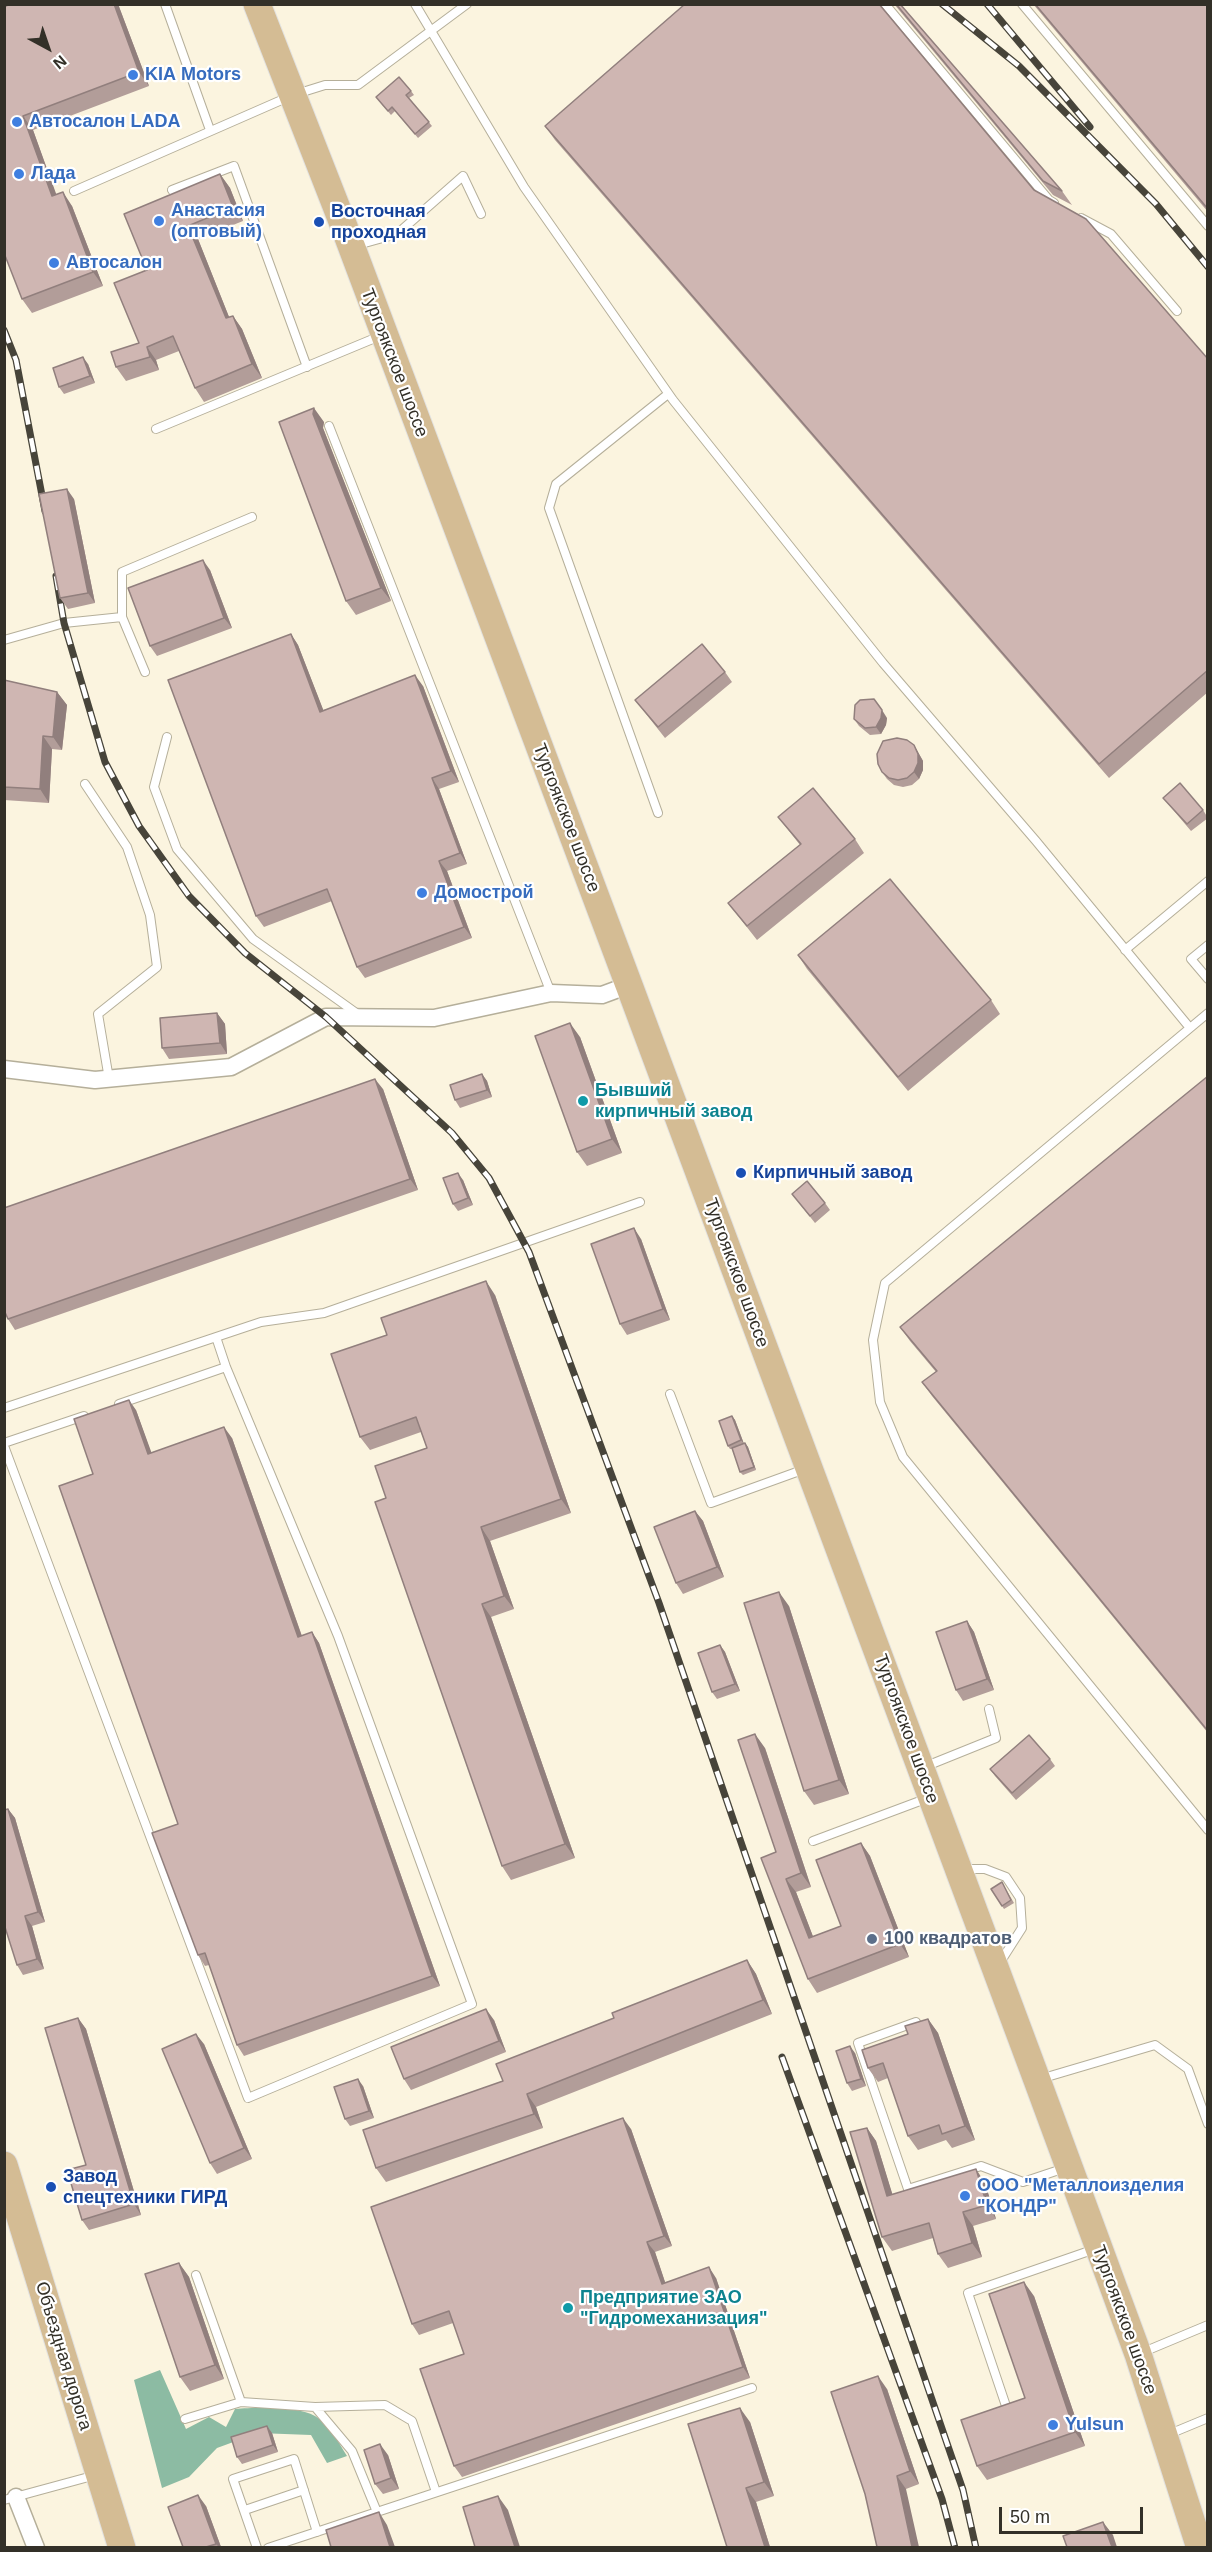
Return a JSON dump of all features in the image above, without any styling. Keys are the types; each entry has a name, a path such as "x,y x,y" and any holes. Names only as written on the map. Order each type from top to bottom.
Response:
{"main road":[{"name":"Тургоякское шоссе","path":"257,4 629,985 921,1768 1138,2355 1200,2547"},
{"name":"Объездная дорога","path":"4,2164 122,2547"}],"street":[{"path":"4,1069 95,1080 231,1067 326,1017 434,1018 551,993 602,995 629,985"},
{"path":"10,2498 36,2547"}],"lane":[{"path":"165,4 210,130"},
{"path":"415,4 524,187 668,394 883,663 1036,841 1190,1028"},
{"path":"74,191 292,95 325,85 358,85 467,4"},
{"path":"885,4 1049,200 1060,206"},
{"path":"1022,4 1208,226"},
{"path":"172,190 234,166 307,366"},
{"path":"350,247 398,234 463,176 481,214"},
{"path":"1070,212 1111,234 1177,311"},
{"path":"156,429 383,335"},
{"path":"658,813 549,508 556,484 668,394"},
{"path":"329,426 551,993"},
{"path":"145,672 122,617 122,572 252,517"},
{"path":"4,640 64,623 122,617"},
{"path":"167,737 154,788 177,849 253,939 361,1017"},
{"path":"85,784 128,847 150,915 158,967 98,1014 109,1079"},
{"path":"1125,950 1208,881"},
{"path":"1208,945 1191,959 1208,979"},
{"path":"1208,1013 885,1283 873,1340 880,1402 903,1457 1208,1830"},
{"path":"4,1408 261,1322 324,1313 640,1202"},
{"path":"93,1413 4,1444 248,2098 472,2004 338,1636 226,1367 216,1337"},
{"path":"104,1409 226,1367"},
{"path":"670,1394 711,1503 809,1467"},
{"path":"921,1768 996,1738 989,1709"},
{"path":"813,1841 931,1796"},
{"path":"958,1869 985,1869 1006,1877 1020,1898 1022,1928 995,1969"},
{"path":"916,2022 858,2043 908,2189 981,2166 1023,2182 1068,2167"},
{"path":"1036,2080 1155,2045 1188,2069 1208,2124"},
{"path":"1006,2406 968,2293 1098,2248"},
{"path":"196,2275 241,2402"},
{"path":"1138,2355 1208,2325"},
{"path":"268,2547 752,2388"},
{"path":"185,2419 241,2402 315,2407 385,2405 412,2421 436,2492"},
{"path":"315,2407 352,2451 377,2512"},
{"path":"1164,2436 1208,2418"},
{"path":"257,2547 233,2479 294,2459 317,2532"},
{"path":"10,2498 99,2474"},
{"path":"244,2510 304,2490"}],"green space":[{"path":"160,2370 186,2429 209,2417 226,2427 235,2409 298,2410 315,2416 325,2424 347,2456 327,2463 311,2435 258,2433 217,2448 189,2477 162,2488 134,2380"}],"building":[{"path":"10,4 114,4 139,72 23,116 52,196 63,192 93,272 22,299 4,253 4,7"},
{"path":"685,4 879,4 1034,190 1086,219 1208,359 1208,670 1099,764 545,126"},
{"path":"896,4 900,4 1062,191 1043,181"},
{"path":"1035,4 1208,4 1208,209"},
{"path":"399,77 411,91 406,95 429,122 415,134 392,107 388,111 376,97"},
{"path":"220,174 233,207 188,226 226,318 233,316 252,364 195,388 173,336 147,347 150,357 116,367 111,352 139,343 114,283 147,270 124,214"},
{"path":"83,357 90,376 59,387 53,368"},
{"path":"314,408 313,414 381,588 346,601 279,422"},
{"path":"67,489 88,593 60,598 39,494"},
{"path":"203,560 224,618 150,646 128,588"},
{"path":"291,634 320,712 415,675 451,771 432,778 460,853 439,861 464,927 357,967 327,889 256,916 168,680"},
{"path":"702,644 725,672 658,727 635,700"},
{"path":"4,680 57,692 53,737 43,736 40,789 4,787"},
{"path":"874,699 882,710 881,718 876,727 865,728 854,719 855,705 860,700"},
{"path":"897,738 907,740 914,745 918,754 918,763 914,772 907,778 898,780 889,778 882,772 877,754 883,741"},
{"path":"1180,783 1203,810 1187,824 1163,798"},
{"path":"813,788 855,839 747,926 728,903 801,844 778,817"},
{"path":"890,879 991,1000 898,1077 798,955"},
{"path":"217,1013 220,1043 162,1048 160,1018"},
{"name":"Бывший кирпичный завод","path":"570,1023 612,1139 577,1152 535,1036"},
{"path":"482,1074 487,1090 455,1100 450,1085"},
{"path":"1208,1076 1208,1731 922,1382 937,1371 900,1327"},
{"path":"375,1079 410,1179 8,1319 4,1310 4,1208"},
{"path":"458,1173 468,1198 453,1204 443,1178"},
{"path":"807,1181 825,1203 810,1216 792,1194"},
{"path":"634,1228 663,1309 620,1324 591,1244"},
{"path":"486,1281 561,1499 481,1527 504,1596 482,1604 565,1844 502,1866 375,1502 386,1498 375,1466 427,1448 416,1417 360,1437 331,1354 387,1335 381,1318"},
{"path":"129,1400 148,1454 224,1427 298,1637 312,1632 432,1976 237,2045 205,1953 198,1955 152,1833 178,1824 59,1486 93,1474 74,1419"},
{"path":"732,1416 741,1440 728,1446 719,1421"},
{"path":"745,1443 754,1467 740,1472 732,1448"},
{"path":"695,1511 717,1567 676,1583 654,1527"},
{"path":"779,1592 839,1780 804,1791 744,1603"},
{"path":"967,1621 987,1679 956,1690 936,1632"},
{"path":"720,1645 735,1684 712,1692 698,1653"},
{"path":"755,1734 801,1873 786,1879 809,1938 841,1926 816,1860 861,1843 900,1944 808,1979 761,1858 776,1852 738,1740"},
{"path":"1029,1735 1050,1759 1012,1793 990,1769"},
{"path":"8,1809 38,1912 25,1916 37,1959 17,1965 4,1924 4,1810"},
{"path":"1002,1882 1011,1900 1002,1906 991,1889"},
{"path":"747,1960 763,2000 527,2094 534,2114 376,2168 363,2130 503,2081 496,2064 614,2018 612,2013"},
{"path":"486,2009 499,2041 404,2079 391,2047"},
{"path":"78,2018 134,2204 82,2220 67,2170 86,2165 45,2028"},
{"path":"928,2019 965,2126 942,2134 939,2125 908,2136 883,2063 868,2068 862,2050 908,2034 905,2026"},
{"path":"196,2034 244,2148 210,2163 162,2049"},
{"path":"850,2046 861,2079 847,2083 836,2051"},
{"path":"358,2079 369,2111 345,2119 334,2087"},
{"name":"Предприятие ЗАО \"Гидромеханизация\"","path":"623,2118 664,2236 647,2242 662,2284 709,2267 743,2367 454,2466 420,2369 464,2354 449,2311 412,2324 371,2207"},
{"name":"ООО \"Металлоизделия \"КОНДР\"","path":"867,2128 887,2196 976,2169 987,2205 963,2212 972,2243 938,2254 929,2223 882,2237 850,2132"},
{"path":"179,2263 215,2365 180,2377 145,2274"},
{"path":"1024,2282 1075,2432 977,2466 961,2420 1025,2398 989,2294"},
{"path":"878,2376 910,2471 897,2476 912,2547 877,2547 865,2494 831,2392"},
{"path":"740,2408 764,2482 746,2488 765,2547 727,2547 688,2424"},
{"path":"267,2426 273,2445 237,2457 231,2437"},
{"path":"380,2444 391,2478 375,2484 364,2450"},
{"path":"198,2495 216,2544 206,2547 183,2547 168,2507"},
{"path":"498,2496 515,2547 475,2547 463,2507"},
{"path":"379,2512 390,2547 331,2547 326,2530"},
{"path":"1103,2522 1112,2547 1067,2547 1063,2536"}],"railway":[{"path":"942,4 1019,66 1156,204 1208,267"},
{"path":"987,4 1090,127"},
{"path":"4,330 16,360 45,511"},
{"path":"56,576 64,623 105,762 139,826 189,896 245,953 326,1017 452,1133 489,1178 529,1252 659,1603 963,2490 976,2548"},
{"path":"782,2057 942,2499 955,2548"}],"place":[{"name":"KIA Motors","path":"133,75"},
{"name":"Автосалон LADA","path":"17,122"},
{"name":"Лада","path":"19,174"},
{"name":"Анастасия (оптовый)","path":"159,221"},
{"name":"Восточная проходная","path":"319,222"},
{"name":"Автосалон","path":"54,263"},
{"name":"Домострой","path":"422,893"},
{"name":"Бывший кирпичный завод","path":"583,1101"},
{"name":"Кирпичный завод","path":"741,1173"},
{"name":"100 квадратов","path":"872,1939"},
{"name":"Завод спецтехники ГИРД","path":"51,2187"},
{"name":"ООО \"Металлоизделия \"КОНДР\"","path":"965,2196"},
{"name":"Предприятие ЗАО \"Гидромеханизация\"","path":"568,2308"},
{"name":"Yulsun","path":"1053,2425"}]}
